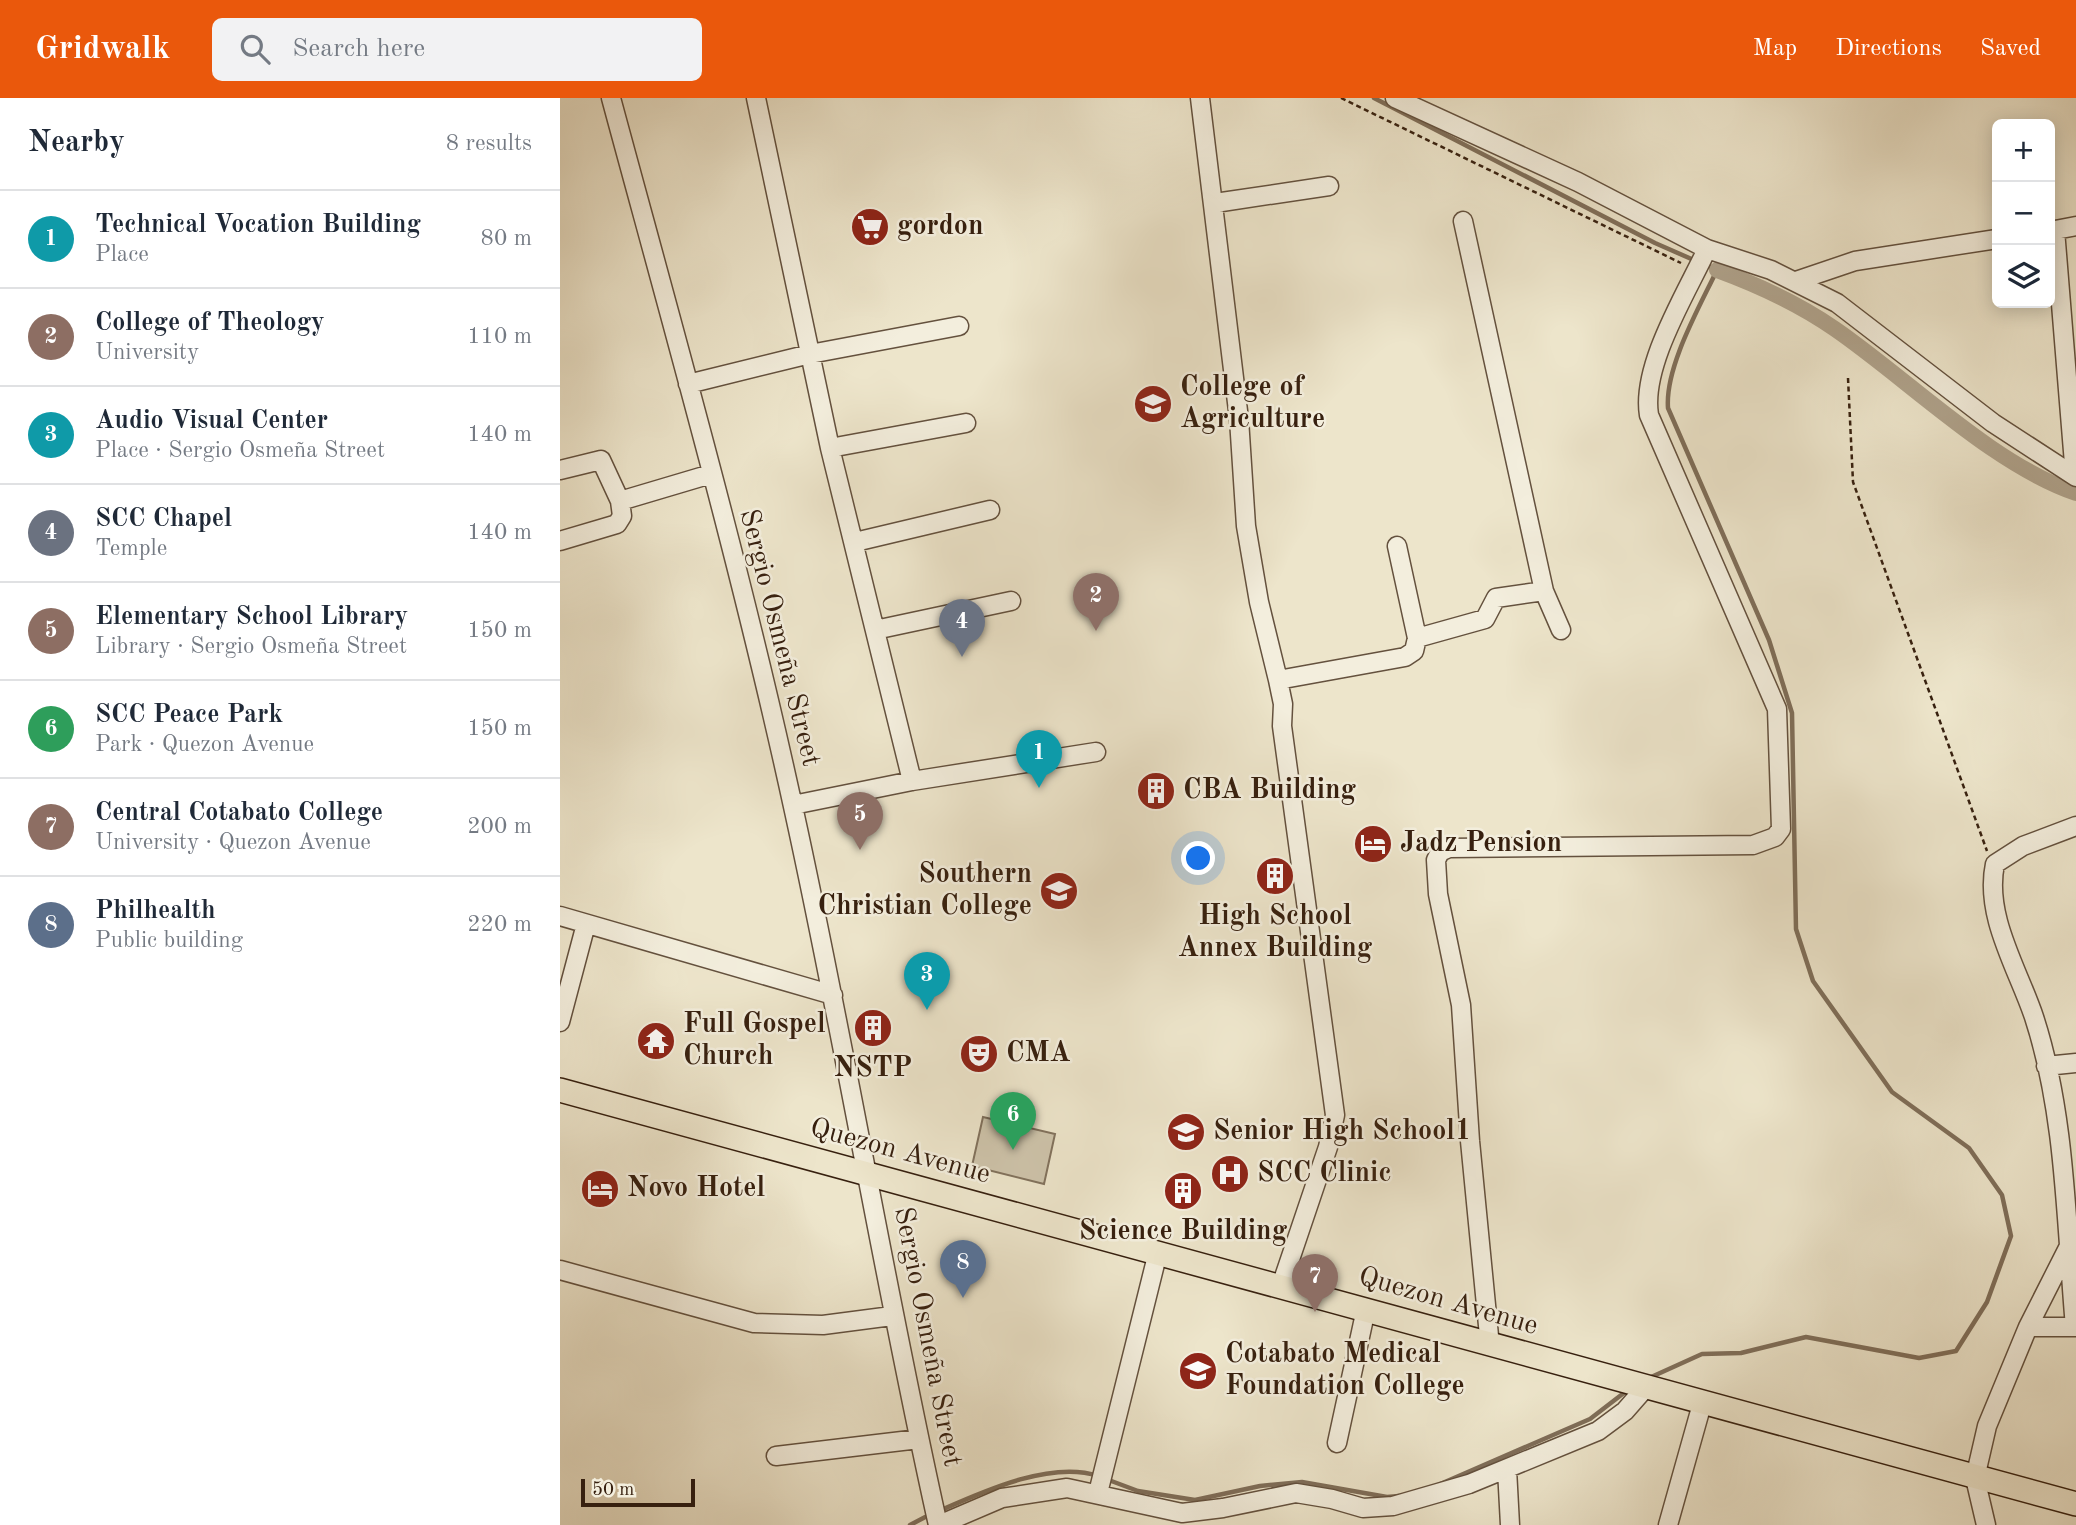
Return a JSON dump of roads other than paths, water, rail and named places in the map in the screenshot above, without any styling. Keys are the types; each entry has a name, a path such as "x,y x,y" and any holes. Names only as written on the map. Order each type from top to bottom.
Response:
{"main road":[{"name":"Quezon Avenue","path":"560,1090 1975,1478 2071,1498"}],"street":[{"name":"Sergio Osmeña Street","path":"611,98 688,384 793,805 869,1175 892,1316 939,1525"},
{"path":"756,98 830,448 912,781"},
{"path":"1200,98 1215,203 1239,419 1246,526 1259,602 1278,680 1283,740 1335,1115 1328,1147 1281,1286"},
{"path":"1395,98 1578,182 1707,249 1796,281 1836,303 1993,423 2076,476"},
{"path":"1215,203 1329,186"},
{"path":"1463,221 1544,591 1561,630"},
{"path":"2055,230 2076,226"},
{"path":"1796,281 1855,261 1992,240"},
{"path":"2053,245 2076,476"},
{"path":"1490,1346 1470,1141 1461,1005 1438,894 1436,860 1440,852 1450,848 1753,845 1767,841 1781,829 1777,709 1649,415 1647,404 1652,377 1707,249"},
{"path":"688,384 810,354 959,326"},
{"path":"830,448 966,423"},
{"path":"560,470 601,460 620,501 622,516 617,524 560,541"},
{"path":"620,501 711,474"},
{"path":"855,542 990,510"},
{"path":"1278,680 1405,657 1414,652 1417,638 1397,547"},
{"path":"1417,638 1483,620 1496,598 1544,591"},
{"path":"875,630 1011,601"},
{"path":"793,805 912,781 1096,752"},
{"path":"2028,1327 2075,1327 2056,1120 2034,1019 1996,909 1992,878 1995,864 2023,846 2076,827"},
{"path":"560,916 833,995"},
{"path":"560,1022 586,924"},
{"path":"2046,1066 2076,1063"},
{"path":"1986,1525 1975,1478 1986,1426 2028,1327 2068,1248"},
{"path":"1101,1483 1158,1252"},
{"path":"560,1270 754,1323 823,1325 892,1316"},
{"path":"1337,1443 1366,1309"},
{"path":"939,1525 1002,1498 1101,1483 1162,1510 1225,1516 1296,1493 1332,1499 1364,1517 1469,1484 1598,1431 1625,1411 1646,1387"},
{"path":"1668,1525 1702,1404"},
{"path":"776,1456 919,1439"},
{"path":"1507,1469 1510,1525"}],"waterway":[{"path":"1374,98 1655,243 1696,261"},
{"path":"1649,1378 1702,1354 1741,1353 1806,1337 1919,1358 1956,1351 1987,1302 2011,1236 2002,1195 1969,1148 1892,1092 1813,981 1796,929 1792,713 1769,640 1668,408 1677,356 1717,270 1704,264"},
{"path":"1717,270 1807,311 1863,350 1982,442 2045,480 2076,493"},
{"path":"1438,1485 1590,1419 1629,1389"},
{"path":"939,1511 996,1487 1038,1475 1079,1472 1098,1476"},
{"path":"1106,1479 1138,1491 1195,1500 1260,1486 1302,1482 1387,1497 1399,1496"},
{"path":"910,1525 931,1514"}],"place":[{"name":"gordon","path":"870,227"},
{"name":"College of Agriculture","path":"1153,404"},
{"name":"College of Theology","path":"1096,631"},
{"name":"SCC Chapel","path":"962,657"},
{"name":"Technical Vocation Building","path":"1039,788"},
{"name":"CBA Building","path":"1156,791"},
{"name":"Jadz Pension","path":"1373,844"},
{"name":"Elementary School Library","path":"860,850"},
{"name":"High School Annex Building","path":"1275,876"},
{"name":"Southern Christian College","path":"1059,891"},
{"name":"Audio Visual Center","path":"927,1010"},
{"name":"NSTP","path":"873,1028"},
{"name":"Full Gospel Church","path":"656,1041"},
{"name":"CMA","path":"979,1054"},
{"name":"Senior High School1","path":"1186,1132"},
{"name":"SCC Peace Park","path":"1013,1150"},
{"name":"SCC Clinic","path":"1230,1174"},
{"name":"Novo Hotel","path":"600,1189"},
{"name":"Science Building","path":"1183,1191"},
{"name":"Philhealth","path":"963,1298"},
{"name":"Central Cotabato College","path":"1315,1312"},
{"name":"Cotabato Medical Foundation College","path":"1198,1371"}]}
